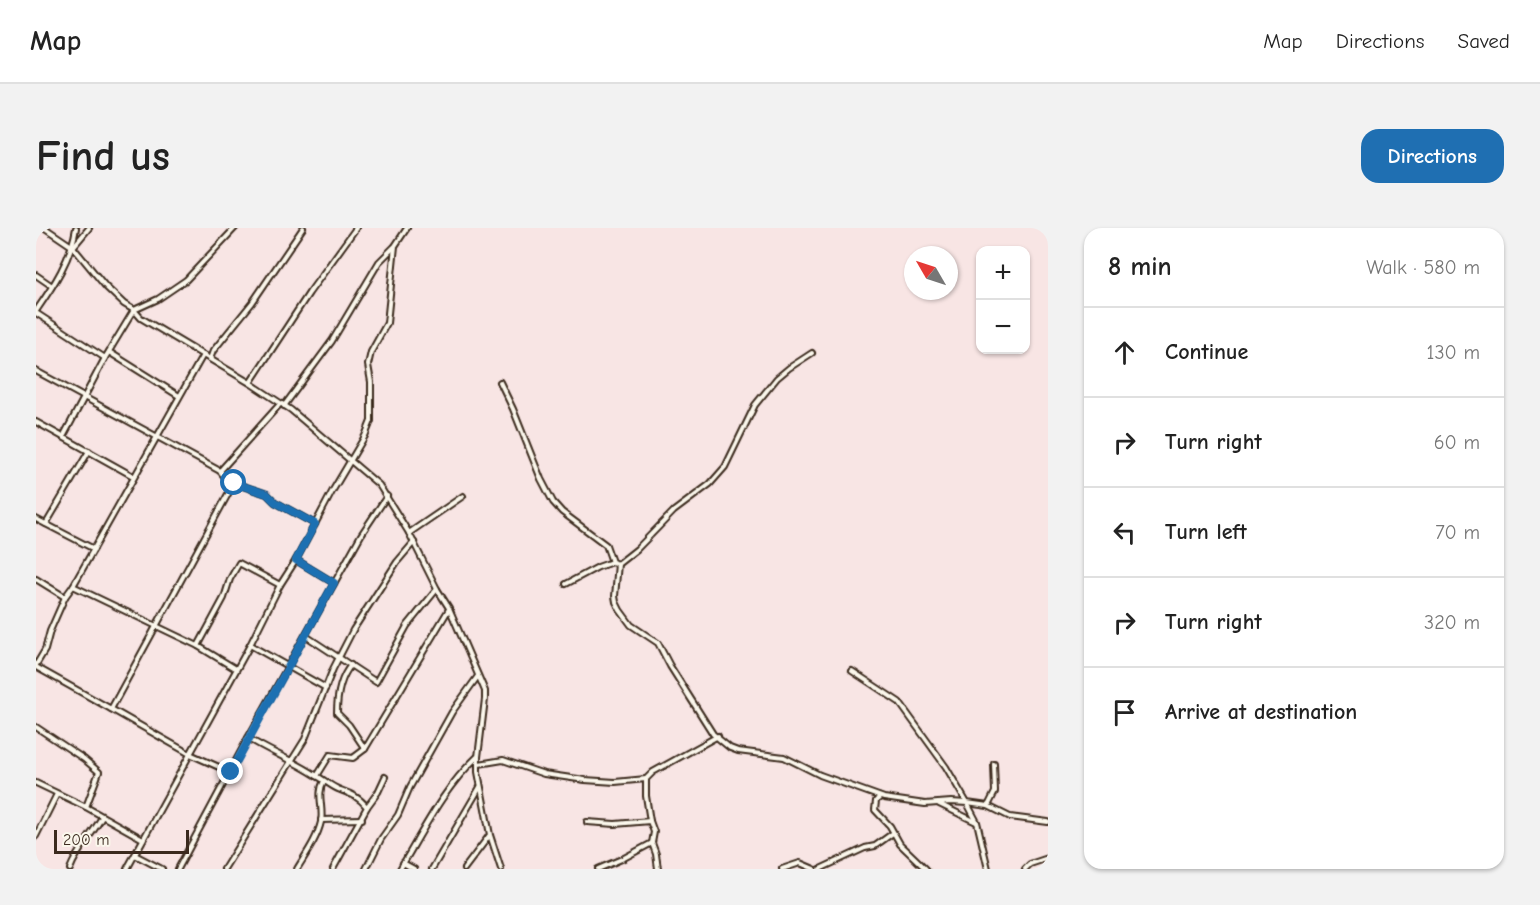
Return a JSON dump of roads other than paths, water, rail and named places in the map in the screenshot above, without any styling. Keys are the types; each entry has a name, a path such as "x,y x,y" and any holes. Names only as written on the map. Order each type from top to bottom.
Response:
{"street":[{"path":"45,228 73,247 106,287 141,318 250,383 282,405 323,436 379,485 387,496 410,533 437,589 449,608 485,691 478,757 480,787 490,835 501,869"},
{"path":"73,247 76,228"},
{"path":"89,228 73,247 37,310 105,358"},
{"path":"63,437 105,358 134,310 158,299 186,280 235,228"},
{"path":"210,359 213,351 252,303 303,228"},
{"path":"250,383 309,292 356,228"},
{"path":"220,471 282,405 332,341 379,262 395,246 407,228"},
{"path":"127,869 371,422 371,382 368,365 371,352 387,323 395,246"},
{"path":"36,275 52,286"},
{"path":"109,352 179,396"},
{"path":"566,584 598,567 615,563 637,549 674,511 710,484 729,460 755,405 777,378 812,353"},
{"path":"203,355 65,597 50,631 45,650 36,666 190,754 231,772"},
{"path":"36,371 220,471 228,481 267,494 275,502 315,524"},
{"path":"500,382 553,502 562,512 606,545 615,563 615,596 620,610 631,625 658,643 713,734 738,751 784,757 820,775 880,797 905,803 951,802 988,806 1010,817 1048,822"},
{"path":"36,422 134,476"},
{"path":"46,524 89,451"},
{"path":"111,709 234,483"},
{"path":"178,869 334,583 361,535 387,496"},
{"path":"410,533 463,496"},
{"path":"36,519 94,549"},
{"path":"224,869 305,738 339,657 367,607 414,542"},
{"path":"296,560 334,583"},
{"path":"198,646 224,598 230,579 239,563 280,585"},
{"path":"36,579 65,597"},
{"path":"73,586 198,646 236,669"},
{"path":"306,636 376,682 407,626 437,589"},
{"path":"317,776 330,755 353,758 364,748 449,608"},
{"path":"250,645 326,688"},
{"path":"351,665 345,672 340,686 337,713 349,725 364,748"},
{"path":"852,671 899,702 946,767 977,822 988,869"},
{"path":"366,869 381,840 398,815 410,787 452,712 478,675"},
{"path":"36,727 84,759 99,772 86,807"},
{"path":"478,764 503,760 544,774 615,783 646,779 653,772 718,736"},
{"path":"248,738 339,789 351,792 359,797 367,807"},
{"path":"400,869 425,823 447,791 461,772 478,757"},
{"path":"988,806 995,792 994,764"},
{"path":"333,869 385,777"},
{"path":"646,779 646,796 654,832 652,843 658,869"},
{"path":"297,869 319,831 320,795 324,781"},
{"path":"36,783 86,807 142,839"},
{"path":"432,869 480,787"},
{"path":"36,836 57,794"},
{"path":"880,797 874,808 890,826 905,849 926,869"},
{"path":"939,804 977,822"},
{"path":"70,869 77,854 102,818"},
{"path":"321,820 362,819"},
{"path":"588,822 615,824 650,821"},
{"path":"820,869 865,848 875,846 893,832"},
{"path":"464,869 490,835"},
{"path":"598,869 652,843"},
{"path":"135,855 162,869"},
{"path":"1025,869 1030,864 1048,858"},
{"path":"404,863 414,869"},
{"path":"782,869 800,863 814,869"}]}
